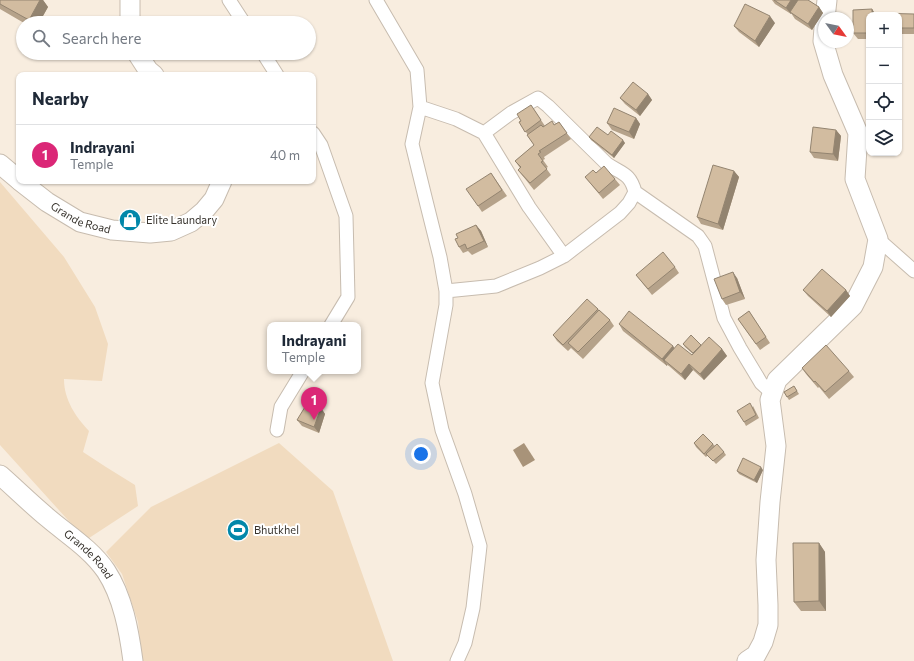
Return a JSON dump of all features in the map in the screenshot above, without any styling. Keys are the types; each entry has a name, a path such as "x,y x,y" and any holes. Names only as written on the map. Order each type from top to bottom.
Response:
{"street":[{"path":"130,0 130,16"},
{"path":"230,0 240,16"},
{"path":"376,0 418,70 420,107 412,144 440,257 446,291 446,305 432,383 442,430 465,494 480,546 473,608 465,643 457,661"},
{"path":"826,12 827,0"},
{"path":"825,48 833,75 858,133 855,179 878,240 914,271"},
{"path":"142,60 150,72"},
{"path":"267,60 275,72"},
{"path":"484,133 511,114 538,98 607,164 628,176 635,192 698,236 705,246 724,318 760,383 771,397"},
{"path":"420,107 456,119 484,133 529,207 564,256"},
{"path":"316,138 321,145 346,216 348,297 333,322"},
{"name":"Grande Road","path":"0,164 16,178"},
{"name":"Grande Road","path":"23,184 47,202 80,222 112,230 150,233 171,232 191,222 204,211 214,199 221,184"},
{"path":"446,291 496,286 540,268 564,256 620,213 629,203 635,192"},
{"path":"747,661 756,655 764,642 768,625 766,560 776,446 771,397 777,380 853,306 874,267 878,240"},
{"path":"277,430 281,407 301,374"},
{"name":"Grande Road","path":"0,475 48,518 86,547 106,571 118,596 128,630 133,661"}],"shaded area":[{"path":"0,182 64,257 95,307 108,344 102,381 64,379 66,394 72,408 89,431 83,452 135,485 138,506 86,540 0,445"},
{"name":"Bhutkhel","path":"279,443 333,491 393,661 142,661 138,622 122,574 106,552 151,507"},
{"path":"524,443 535,460 523,467 513,450"}],"building":[{"path":"0,0 40,0 31,16 22,16 0,4"},
{"path":"774,0 791,0 786,8"},
{"path":"798,0 808,0 819,7 808,24 790,12"},
{"path":"745,4 770,16 755,41 734,26"},
{"path":"872,9 872,12 866,12 866,33 854,33 853,10"},
{"path":"902,14 914,14 914,28 902,28"},
{"path":"633,82 648,94 636,110 620,98"},
{"path":"531,105 541,120 525,132 519,122 521,121 517,114"},
{"path":"614,108 636,118 629,132 607,123"},
{"path":"552,121 554,125 559,122 567,133 539,151 541,152 538,154 543,161 541,162 547,169 530,183 518,170 521,167 515,161 534,145 527,135 541,125 543,127"},
{"path":"597,127 608,135 611,131 623,140 612,155 589,137"},
{"path":"813,127 836,130 833,154 810,152"},
{"path":"713,165 734,171 718,224 697,217"},
{"path":"604,166 615,179 599,193 585,177 593,170 596,173"},
{"path":"491,173 502,190 478,206 466,189"},
{"path":"476,225 484,241 467,249 465,244 459,247 455,239 458,238 456,234"},
{"path":"663,252 675,267 648,289 636,275"},
{"path":"822,269 846,290 827,311 803,290"},
{"path":"733,272 740,292 722,299 714,279"},
{"path":"587,299 598,309 563,345 553,335"},
{"path":"599,310 610,320 578,352 568,343"},
{"path":"629,311 673,346 662,359 619,324"},
{"path":"749,311 766,337 756,344 738,319"},
{"path":"691,335 701,345 693,353 683,344"},
{"path":"709,337 722,349 700,374 689,364 681,374 664,360 678,344 692,355"},
{"path":"826,345 849,371 825,392 802,368"},
{"path":"794,386 797,391 787,397 784,392"},
{"path":"308,402 321,408 314,427 297,420"},
{"path":"750,403 756,415 744,422 737,411"},
{"path":"703,434 713,444 704,454 694,443"},
{"path":"717,444 724,452 713,461 706,454"},
{"path":"743,458 761,467 754,480 737,471"},
{"path":"793,543 819,543 819,601 794,602"}],"place":[{"name":"Elite Laundary","path":"130,220"},
{"name":"Indrayani","path":"314,420"},
{"name":"Bhutkhel","path":"238,530"}]}
